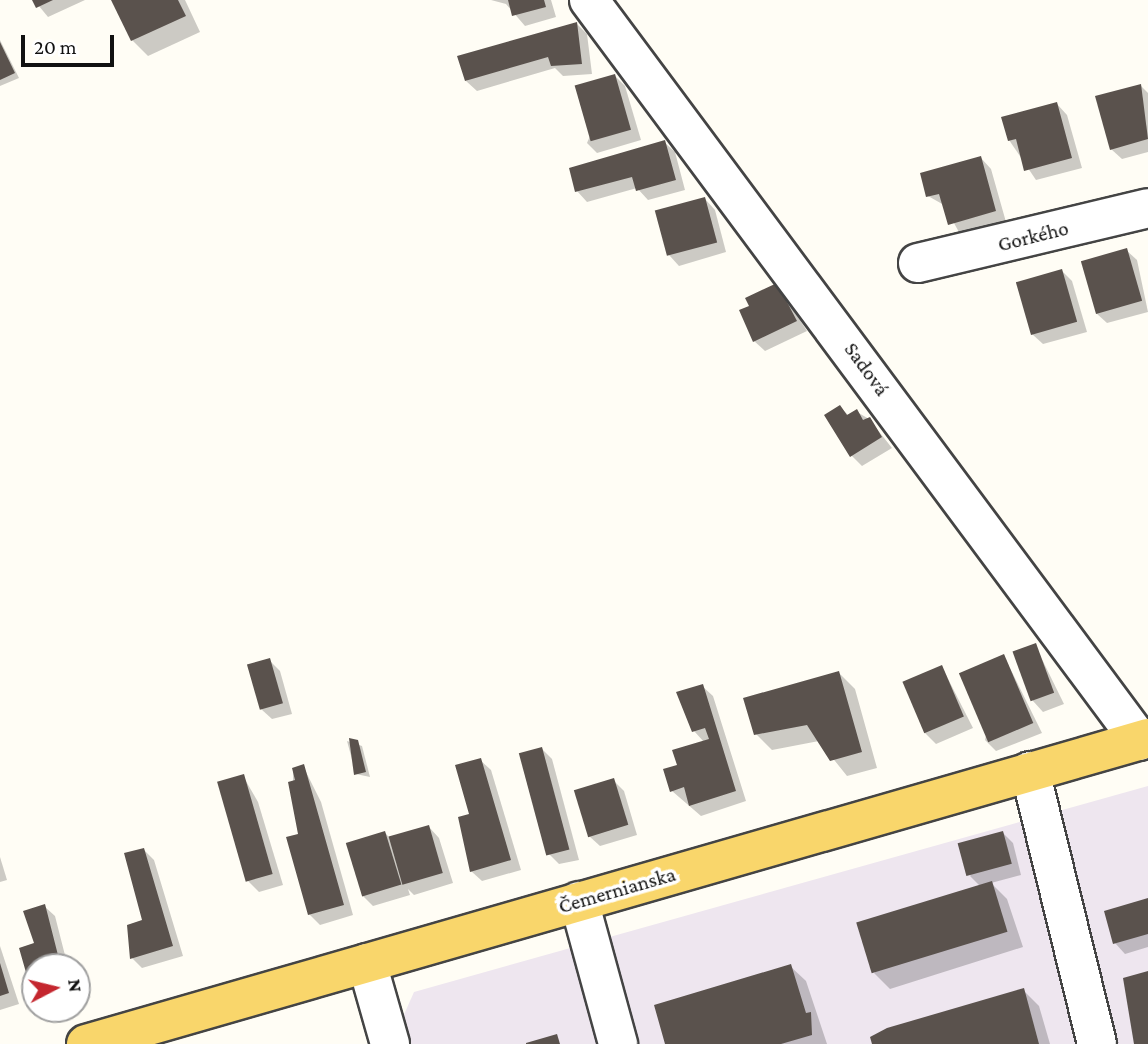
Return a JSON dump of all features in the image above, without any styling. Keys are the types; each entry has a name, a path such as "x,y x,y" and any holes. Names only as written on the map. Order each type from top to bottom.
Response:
{"main road":[{"name":"Čemernianska","path":"86,1044 1144,740"}],"street":[{"name":"Sadová","path":"589,0 1144,740"},
{"name":"Gorkého","path":"918,263 1148,208"},
{"path":"1030,771 1097,1044"},
{"path":"579,901 618,1044"},
{"path":"367,963 390,1044"}],"shaded area":[{"path":"1148,786 1148,1044 391,1044 414,992"}],"building":[{"path":"32,0 53,0 36,8"},
{"path":"111,0 178,0 186,16 131,41"},
{"path":"508,0 544,0 546,7 512,16"},
{"path":"577,22 582,64 551,66 548,57 465,81 457,56"},
{"path":"0,42 15,73 0,80"},
{"path":"615,74 631,130 591,141 575,86"},
{"path":"1141,84 1148,139 1110,150 1095,96"},
{"path":"1057,102 1072,158 1024,171 1016,139 1008,141 1001,117"},
{"path":"665,140 676,180 636,191 632,177 575,192 569,168"},
{"path":"981,156 996,211 948,225 939,194 926,197 920,173"},
{"path":"705,197 717,242 667,256 655,210"},
{"path":"1127,248 1142,301 1096,314 1081,261"},
{"path":"1062,269 1077,322 1031,335 1016,282"},
{"path":"777,283 797,321 753,342 739,310 749,306 745,298"},
{"path":"840,405 847,415 857,409 863,420 870,417 882,437 850,457 824,415"},
{"path":"1036,643 1054,693 1031,701 1013,652"},
{"path":"1004,654 1033,723 988,742 959,673"},
{"path":"270,658 283,703 260,710 247,665"},
{"path":"942,665 964,717 924,733 902,682"},
{"path":"839,671 862,752 830,761 807,725 754,735 743,698"},
{"path":"703,684 736,791 689,806 684,787 670,792 663,769 677,765 672,750 709,739 705,728 692,732 676,692"},
{"path":"349,738 358,740 366,772 354,775"},
{"path":"542,747 569,849 546,856 519,753"},
{"path":"481,758 511,860 470,872 458,817 469,814 455,765"},
{"path":"304,764 344,905 308,915 286,837 298,834 288,782 295,780 292,768"},
{"path":"244,774 273,874 246,882 217,782"},
{"path":"614,778 628,825 588,837 574,790"},
{"path":"429,825 443,873 402,885 389,837"},
{"path":"385,831 401,885 362,897 346,843"},
{"path":"1003,831 1012,864 966,876 958,843"},
{"path":"144,848 173,946 130,959 127,925 142,920 124,853"},
{"path":"992,881 1007,932 872,973 856,923"},
{"path":"1148,898 1148,934 1113,944 1104,911"},
{"path":"45,904 57,953 21,955 19,948 34,943 23,911"},
{"path":"0,963 9,993 0,996"},
{"path":"791,964 806,1013 811,1012 812,1035 781,1044 665,1044 654,1005"},
{"path":"1148,971 1148,1044 1134,1044 1123,978"},
{"path":"1024,988 1039,1044 872,1044 870,1037 887,1028"},
{"path":"557,1034 560,1044 526,1044 526,1043"}]}
